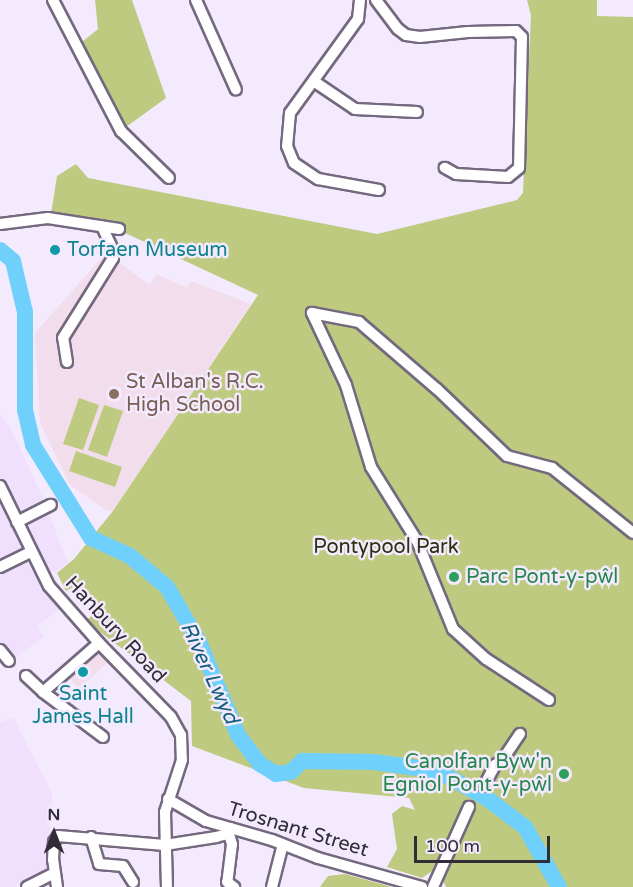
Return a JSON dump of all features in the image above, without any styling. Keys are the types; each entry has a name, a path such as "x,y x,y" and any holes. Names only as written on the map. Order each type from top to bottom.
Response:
{"street":[{"path":"53,0 121,132 169,178"},
{"path":"196,0 237,90"},
{"path":"360,0 358,19 315,82 290,113 287,146 294,163 318,179 380,190"},
{"path":"376,0 398,29 406,35 420,38 468,32 516,31 522,37 519,168 508,177 456,174 445,168"},
{"path":"315,82 355,109 417,112"},
{"path":"0,224 48,218 119,229"},
{"path":"67,362 64,335 113,258 113,250 102,226"},
{"path":"549,700 486,659 453,629 417,541 371,467 346,385 312,313 359,322 437,389 507,456 552,468 633,532"},
{"name":"Hanbury Road","path":"0,486 49,586 99,643 171,717 181,735 182,760 168,799 165,845 167,887"},
{"path":"17,522 51,505"},
{"path":"0,567 31,552"},
{"path":"43,692 99,643"},
{"path":"0,650 9,661"},
{"path":"26,676 43,692 103,737"},
{"path":"484,786 495,765 507,754 520,734"},
{"name":"Trosnant Street","path":"168,799 206,821 230,830 422,887"},
{"path":"433,887 469,807"},
{"path":"57,887 53,874 55,838 66,834 165,845 216,837 230,830 232,844 227,882 234,887"},
{"path":"91,837 99,864 123,866 132,882"},
{"path":"272,887 283,844"},
{"path":"27,887 53,874"}],"shaded area":[{"name":"St Alban's R.C. High School","path":"106,253 150,285 156,274 187,288 191,281 251,304 113,511 106,510 70,485 40,423 35,333"},
{"path":"0,413 11,429 41,494 68,563 49,575 68,604 37,626 44,637 6,664 0,658"},
{"path":"96,651 107,663 79,689 68,677"},
{"path":"13,718 52,793 47,873 15,887 0,887 0,722"}],"green space":[{"path":"95,0 132,0 166,98 126,127 82,42 98,29"},
{"name":"Pontypool Park","path":"527,0 597,0 597,16 633,17 633,887 446,887 443,880 449,862 445,860 438,858 432,871 422,878 387,867 397,849 392,814 402,806 415,810 409,798 304,788 192,746 191,701 99,631 88,619 101,608 81,583 66,591 57,573 74,559 113,511 258,295 91,217 51,214 57,176 76,164 88,178 377,234 517,200 523,193 531,15"},
{"path":"79,398 99,405 83,450 63,444"},
{"path":"104,405 123,411 107,457 88,450"},
{"path":"76,451 122,467 115,487 69,471"},
{"path":"345,874 392,887 320,887 328,876"}],"waterway":[{"name":"River Lwyd","path":"0,250 13,261 25,312 25,410 33,445 91,538 130,556 167,587 199,642 238,735 260,764 276,774 291,772 302,761 374,762 438,771 485,797 525,827 559,887"}],"place":[{"name":"Torfaen Museum","path":"55,250"},
{"name":"St Alban's R.C. High School","path":"114,394"},
{"name":"Parc Pont-y-pŵl","path":"454,577"},
{"name":"Saint James Hall","path":"83,672"},
{"name":"Canolfan Byw'n Egnïol Pont-y-pŵl","path":"564,774"}]}
